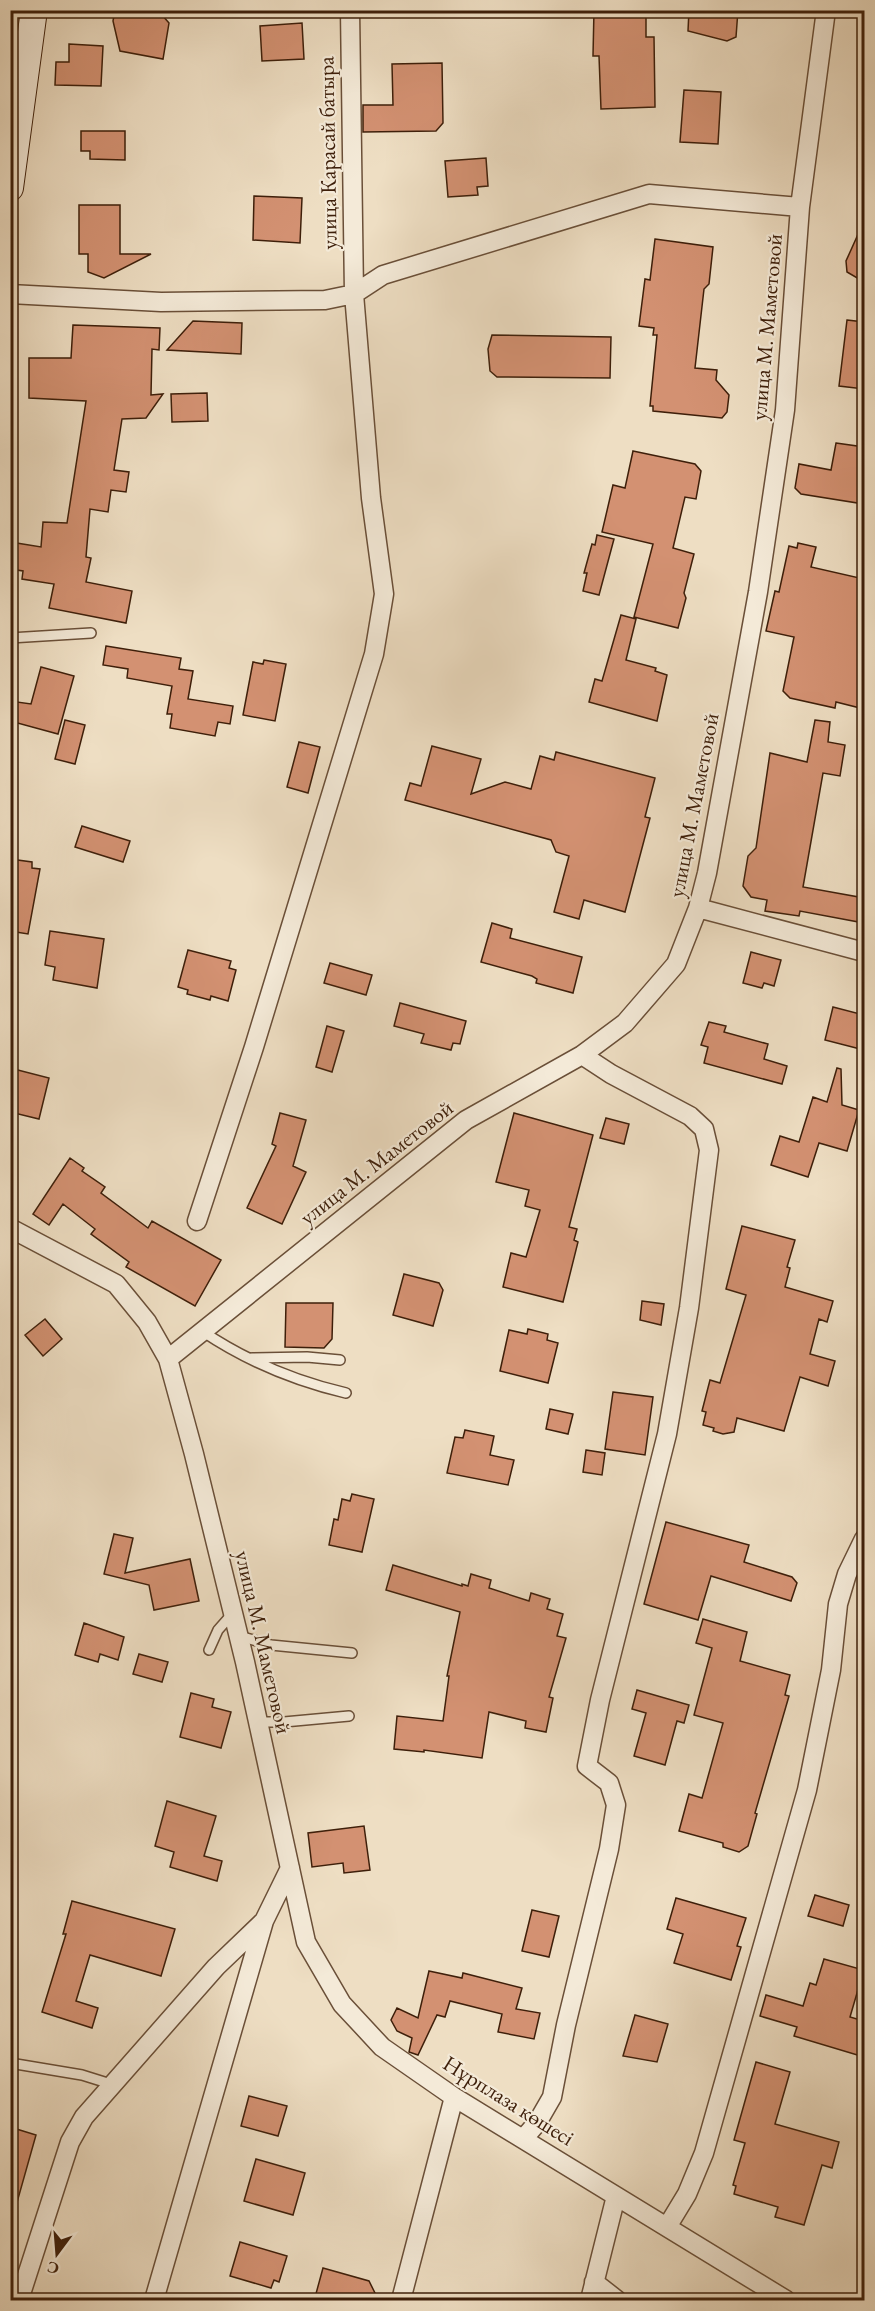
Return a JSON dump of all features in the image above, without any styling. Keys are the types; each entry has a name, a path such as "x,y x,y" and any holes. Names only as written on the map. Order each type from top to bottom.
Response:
{"street":[{"path":"10,188 34,10"},
{"name":"улица Карасай батыра","path":"197,1221 254,1047 374,654 384,594 371,498 354,294 350,10"},
{"name":"улица М. Маметовой","path":"168,1359 466,1120 582,1055 625,1023 676,964 698,908 707,873 758,592 785,410 800,207 826,10"},
{"path":"10,294 161,302 325,300 354,294 383,275 648,194 800,207"},
{"path":"698,908 864,952"},
{"path":"524,2138 537,2123 552,2097 566,2025 609,1849 616,1805 609,1783 587,1766 600,1700 667,1434 689,1308 709,1150 704,1130 690,1116 610,1074 582,1055"},
{"name":"улица М. Маметовой","path":"10,1228 116,1284 147,1322 168,1359 233,1613 290,1869"},
{"path":"667,2227 687,2194 704,2153 807,1790 831,1670 838,1604 847,1575 864,1539"},
{"path":"154,2301 264,1922 290,1869"},
{"name":"Нұрплаза көшесі","path":"290,1869 306,1942 342,2004 382,2047 454,2097 786,2301"},
{"path":"19,2301 70,2142 84,2117 216,1967 264,1922"},
{"path":"401,2301 454,2097"},
{"path":"590,2301 616,2196"},
{"path":"594,2282 617,2301"}],"lane":[{"path":"10,638 91,633"},
{"path":"202,1331 246,1358 291,1377 346,1392"},
{"path":"246,1358 307,1357 340,1360"},
{"path":"209,1650 218,1630 233,1613"},
{"path":"238,1636 271,1645 351,1653"},
{"path":"258,1722 349,1716"},
{"path":"10,2063 82,2075 114,2085"}],"building":[{"path":"115,10 140,10 162,15 169,23 163,59 120,51 113,21"},
{"path":"594,10 646,10 646,37 654,37 655,107 601,109 599,56 593,56"},
{"path":"689,10 738,10 736,37 727,41 688,31"},
{"path":"302,23 304,59 262,61 260,26"},
{"path":"69,44 103,46 101,86 55,85 56,62 69,62"},
{"path":"442,63 443,123 436,131 363,132 363,105 393,105 392,64"},
{"path":"684,90 721,92 718,144 680,142"},
{"path":"81,131 125,131 125,160 90,159 90,151 81,151"},
{"path":"486,158 488,186 477,187 478,195 448,197 445,161"},
{"path":"254,196 302,198 300,243 253,240"},
{"path":"79,205 120,205 120,254 151,254 104,278 88,272 88,254 79,254"},
{"path":"864,221 864,282 847,272 846,261"},
{"path":"655,239 713,247 709,284 704,289 695,368 717,370 716,380 729,395 727,412 722,418 653,411 653,406 650,406 657,335 653,335 654,328 639,326 645,279 650,280"},
{"path":"847,320 864,322 864,389 839,386"},
{"path":"193,321 242,323 241,354 167,350"},
{"path":"73,325 160,328 159,350 152,349 151,395 163,394 146,418 122,419 114,470 129,472 126,492 111,490 108,512 90,509 86,557 91,558 86,582 132,591 126,623 49,608 54,584 22,579 23,571 10,569 10,542 41,547 43,522 67,523 86,401 29,398 29,358 71,358"},
{"path":"492,335 611,337 610,378 497,377 490,371 488,349"},
{"path":"207,393 208,421 172,422 171,394"},
{"path":"836,443 864,447 864,504 801,494 795,488 799,464 831,470"},
{"path":"633,451 695,464 701,471 696,499 685,497 673,548 694,554 678,628 634,617 653,544 602,532 613,485 625,488"},
{"path":"597,535 614,539 599,595 583,591 587,573 584,573 592,544 595,545"},
{"path":"798,543 816,547 811,567 864,579 864,709 836,702 835,708 790,698 783,691 794,637 766,631 775,591 779,592 789,546 797,548"},
{"path":"621,615 636,619 626,660 656,668 655,671 667,675 657,721 589,702 595,679 602,681"},
{"path":"106,646 181,658 179,669 193,671 188,699 233,706 230,724 218,722 215,736 170,728 172,714 167,714 172,686 127,678 128,669 103,665"},
{"path":"264,660 286,664 275,721 243,715 253,662 263,664"},
{"path":"41,667 74,676 58,734 10,721 10,701 31,704"},
{"path":"65,720 85,725 75,764 55,759"},
{"path":"815,720 830,722 828,742 845,745 840,776 823,773 803,887 864,898 864,923 800,911 799,916 765,911 767,900 751,897 743,886 748,856 756,848 770,753 807,762"},
{"path":"299,742 320,747 308,793 287,787"},
{"path":"432,746 481,759 471,794 505,782 531,789 540,756 554,760 556,752 655,778 645,817 650,818 625,912 584,900 579,919 554,912 569,856 556,852 551,840 405,800 410,783 421,786"},
{"path":"82,826 130,841 123,862 75,847"},
{"path":"10,859 32,862 32,868 40,869 28,934 10,931"},
{"path":"492,923 512,929 510,938 582,957 573,993 536,983 537,979 532,976 481,962"},
{"path":"50,931 104,939 97,988 53,980 55,967 45,965"},
{"path":"188,950 231,961 229,968 236,970 228,1001 211,996 210,1000 187,994 188,990 178,987"},
{"path":"751,952 781,960 774,986 764,983 762,988 743,983"},
{"path":"330,963 372,975 366,995 324,983"},
{"path":"400,1003 466,1021 460,1044 453,1043 451,1050 421,1043 424,1034 394,1026"},
{"path":"833,1007 864,1015 864,1050 825,1040"},
{"path":"709,1022 726,1026 724,1032 768,1044 764,1059 787,1066 782,1084 704,1063 708,1047 701,1045"},
{"path":"327,1026 344,1031 332,1072 316,1067"},
{"path":"10,1068 49,1078 39,1119 10,1112"},
{"path":"837,1068 841,1069 842,1105 859,1110 847,1151 819,1143 808,1177 771,1165 780,1136 799,1142 813,1097 827,1102"},
{"path":"280,1113 306,1120 293,1166 306,1172 282,1224 247,1208 276,1146 272,1144"},
{"path":"514,1113 593,1135 569,1227 577,1229 574,1240 578,1242 563,1302 503,1287 511,1253 526,1257 540,1210 525,1206 529,1190 496,1182"},
{"path":"606,1118 629,1124 624,1144 600,1138"},
{"path":"70,1158 84,1168 82,1171 105,1187 101,1193 148,1228 152,1221 221,1260 195,1306 126,1267 129,1262 91,1234 95,1229 63,1204 49,1225 33,1214"},
{"path":"742,1226 795,1240 787,1267 790,1268 785,1287 833,1301 827,1322 819,1319 810,1354 835,1361 828,1386 800,1377 784,1431 737,1418 734,1432 723,1434 703,1425 706,1412 702,1411 710,1380 720,1383 746,1295 726,1289"},
{"path":"404,1274 439,1283 443,1290 433,1326 393,1315"},
{"path":"642,1301 664,1304 661,1325 640,1320"},
{"path":"286,1303 333,1303 332,1339 324,1348 285,1347"},
{"path":"45,1319 62,1339 43,1356 25,1335"},
{"path":"528,1329 548,1334 547,1340 558,1343 548,1383 500,1371 509,1330 527,1334"},
{"path":"613,1392 653,1397 645,1455 605,1449"},
{"path":"550,1409 573,1414 568,1434 546,1429"},
{"path":"465,1430 494,1436 490,1455 514,1460 508,1485 447,1473 455,1437 463,1438"},
{"path":"586,1450 605,1453 602,1475 583,1472"},
{"path":"352,1494 374,1499 362,1552 329,1545 334,1519 338,1520 342,1499 350,1501"},
{"path":"666,1522 749,1545 744,1562 792,1577 797,1583 791,1601 711,1576 698,1620 644,1604"},
{"path":"114,1534 133,1538 125,1573 190,1559 199,1601 154,1610 149,1585 104,1574"},
{"path":"393,1565 462,1586 462,1584 468,1586 471,1574 491,1580 489,1588 529,1601 531,1593 550,1599 547,1609 563,1614 557,1636 566,1638 549,1697 553,1698 546,1732 525,1728 526,1721 489,1712 482,1758 424,1750 424,1752 394,1749 397,1716 443,1721 449,1676 447,1676 460,1612 386,1590"},
{"path":"703,1619 747,1632 740,1661 790,1675 785,1695 789,1696 755,1813 757,1814 748,1846 739,1852 723,1847 723,1843 679,1831 689,1794 702,1798 723,1723 694,1715 712,1648 696,1643"},
{"path":"84,1623 124,1637 118,1660 100,1654 98,1662 75,1655"},
{"path":"139,1654 168,1662 162,1682 133,1674"},
{"path":"637,1690 689,1705 684,1723 677,1721 665,1765 634,1756 646,1713 632,1709"},
{"path":"191,1693 214,1699 212,1707 231,1712 221,1748 180,1737"},
{"path":"167,1801 216,1816 204,1856 222,1861 217,1881 170,1867 174,1852 155,1846"},
{"path":"364,1826 370,1870 344,1873 343,1863 312,1867 308,1833"},
{"path":"815,1895 849,1905 843,1926 808,1916"},
{"path":"676,1898 746,1918 737,1946 741,1947 731,1980 674,1963 683,1934 667,1929"},
{"path":"72,1901 175,1929 161,1976 90,1955 76,2001 98,2008 92,2028 42,2012 66,1934 63,1934"},
{"path":"532,1910 559,1916 549,1957 522,1951"},
{"path":"824,1959 860,1969 862,1976 850,2017 864,2021 864,2057 794,2036 797,2027 760,2016 766,1995 803,2006 810,1983 816,1985"},
{"path":"429,1971 462,1978 463,1973 522,1988 516,2009 540,2013 534,2039 498,2032 502,2014 450,2001 445,2017 437,2015 418,2055 409,2052 412,2038 397,2031 391,2020 397,2008 418,2018"},
{"path":"635,2015 668,2024 657,2062 623,2056"},
{"path":"756,2062 790,2072 775,2124 839,2142 832,2168 822,2165 804,2225 775,2217 778,2207 734,2194 736,2186 733,2185 745,2143 734,2140"},
{"path":"249,2096 287,2106 278,2136 241,2126"},
{"path":"10,2127 36,2135 16,2206 10,2205"},
{"path":"256,2159 305,2173 293,2215 244,2201"},
{"path":"240,2242 287,2256 279,2282 274,2280 271,2288 230,2276"},
{"path":"323,2268 369,2281 379,2301 314,2301"}]}
